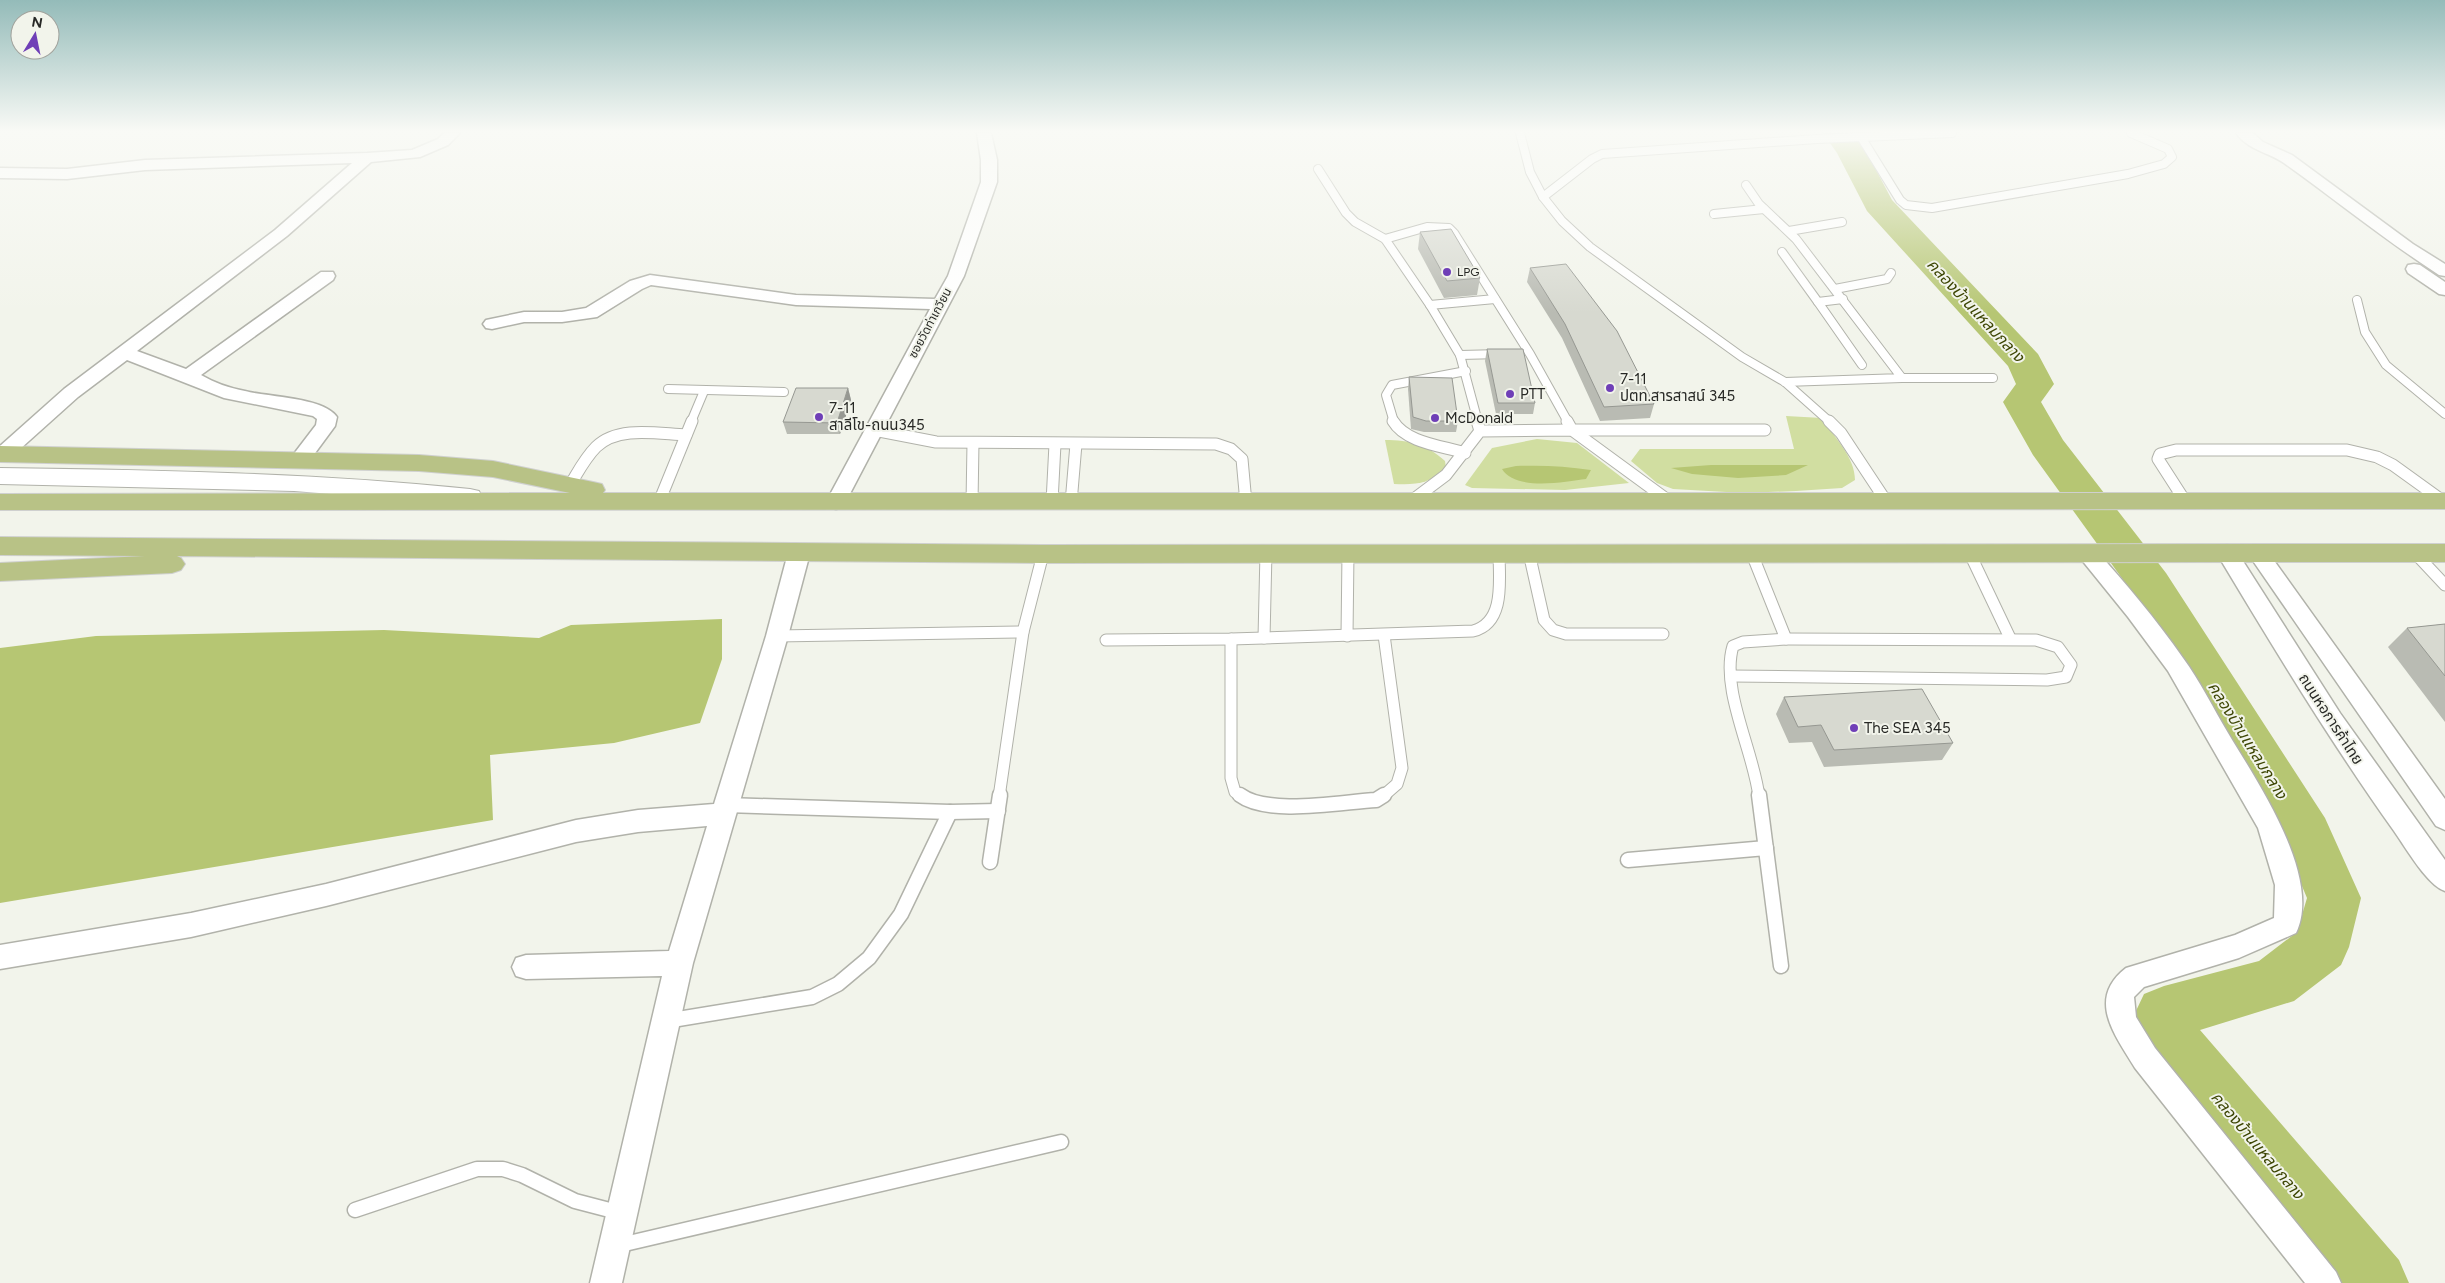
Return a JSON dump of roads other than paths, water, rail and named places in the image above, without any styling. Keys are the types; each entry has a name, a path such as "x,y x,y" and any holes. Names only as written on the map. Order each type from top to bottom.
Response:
{"main road":[{"path":"1,461 300,459 419,463 493,469 650,502"},
{"path":"1,461 384,488 506,502"},
{"path":"0,502 1246,503 2444,501"},
{"path":"0,546 1043,554 1266,552 1752,554 2445,553"},
{"path":"0,572 438,548"}],"street":[{"path":"1,461 71,393 302,215 327,193"},
{"name":"ซอยวัดท่าเกวียน","path":"836,502 956,276 985,193"},
{"path":"2310,193 2385,249 2445,290"},
{"path":"2334,193 2407,247 2445,271"},
{"path":"2385,249 2407,247"},
{"path":"188,376 327,276"},
{"path":"492,324 524,317 562,317 590,313 636,285 650,280 796,300 941,304"},
{"path":"123,352 188,376 205,386 225,393 308,408 327,417 325,426 300,459"},
{"path":"606,1283 679,963 777,636 799,552"},
{"name":"ถนนหอการค้าไทย","path":"2226,552 2296,666 2358,760 2445,880"},
{"path":"2258,553 2445,819"},
{"path":"2098,554 2136,611 2176,665 2270,826 2288,885 2287,925 2239,946 2136,977 2124,988 2118,1003 2123,1021 2145,1058 2325,1283"},
{"path":"0,957 192,925 326,896 576,831 725,809"},
{"path":"526,967 679,963"}],"lane":[{"path":"1333,193 1346,213 1355,222 1385,239 1430,306 1460,355 1466,371 1480,431 1465,453 1446,475 1410,502"},
{"path":"1541,193 1562,221 1590,247 1742,357 1785,382 1812,404 1841,434 1886,501"},
{"path":"1543,197 1548,193"},
{"path":"1752,193 1764,209 1789,232 1843,299 1902,378"},
{"path":"1895,193 1906,205 1932,208 2019,193"},
{"path":"1714,214 1764,209"},
{"path":"1789,232 1842,222"},
{"path":"1385,239 1427,227 1449,228 1495,299 1521,354 1572,430 1670,502"},
{"path":"1782,252 1862,365"},
{"path":"1835,289 1880,282 1888,279 1891,273"},
{"path":"1430,306 1495,299"},
{"path":"1818,302 1843,299"},
{"path":"2357,300 2365,332 2386,365 2445,414"},
{"path":"1460,355 1521,354"},
{"path":"1465,453 1407,434 1398,428 1394,422 1386,395 1392,385 1404,381 1466,371"},
{"path":"1785,382 1902,378 1993,378"},
{"path":"668,389 784,392"},
{"path":"650,502 686,435 704,390"},
{"path":"874,430 936,442 1216,444 1229,447 1238,452 1242,459 1246,503"},
{"path":"1480,431 1765,430"},
{"path":"570,485 596,448 605,439 628,435 686,435"},
{"path":"972,503 973,443"},
{"path":"1055,444 1061,502"},
{"path":"1061,502 1076,444"},
{"path":"2185,501 2158,459 2160,454 2176,450 2347,450 2377,457 2393,465 2444,501"},
{"path":"1264,638 1266,552"},
{"path":"1346,636 1348,553"},
{"path":"1106,640 1461,633 1479,630 1491,620 1497,605 1499,553"},
{"path":"1529,553 1544,620 1554,632 1566,634 1663,634"},
{"path":"990,862 1023,632 1043,554"},
{"path":"1752,554 1786,639"},
{"path":"1970,554 2010,638"},
{"path":"2416,554 2445,585"},
{"path":"777,636 1023,632"},
{"path":"1232,639 1232,778 1235,792 1250,802 1275,807 1376,800 1389,793 1399,783 1402,768 1384,635"},
{"path":"1731,676 2047,680 2066,677 2071,665 2058,647 2036,640 2010,638 1786,639 1744,642 1733,646 1730,656 1731,676 1736,708 1757,778 1780,966"},
{"path":"725,809 998,811"},
{"path":"666,1021 812,997 838,984 869,958 902,914 950,812"},
{"path":"1628,860 1766,848"},
{"path":"615,1246 717,1224 1061,1142"},
{"path":"355,1210 477,1169 503,1169 522,1175 574,1201 622,1213"}],"waterway":[{"name":"คลองบ้านแหลมกลาง","path":"1872,193 1878,204 2025,362 2035,384 2022,402 2047,446 2150,584 2307,834 2334,898 2321,947 2274,983 2164,1013 2163,1028 2197,1073 2376,1283"}],"place":[{"name":"LPG","path":"1447,272"},
{"name":"7-11 ปตท.สารสาสน์ 345","path":"1610,388"},
{"name":"PTT","path":"1510,394"},
{"name":"7-11 สาลีโข-ถนน345","path":"819,417"},
{"name":"McDonald","path":"1435,418"},
{"name":"The SEA 345","path":"1854,728"}]}
